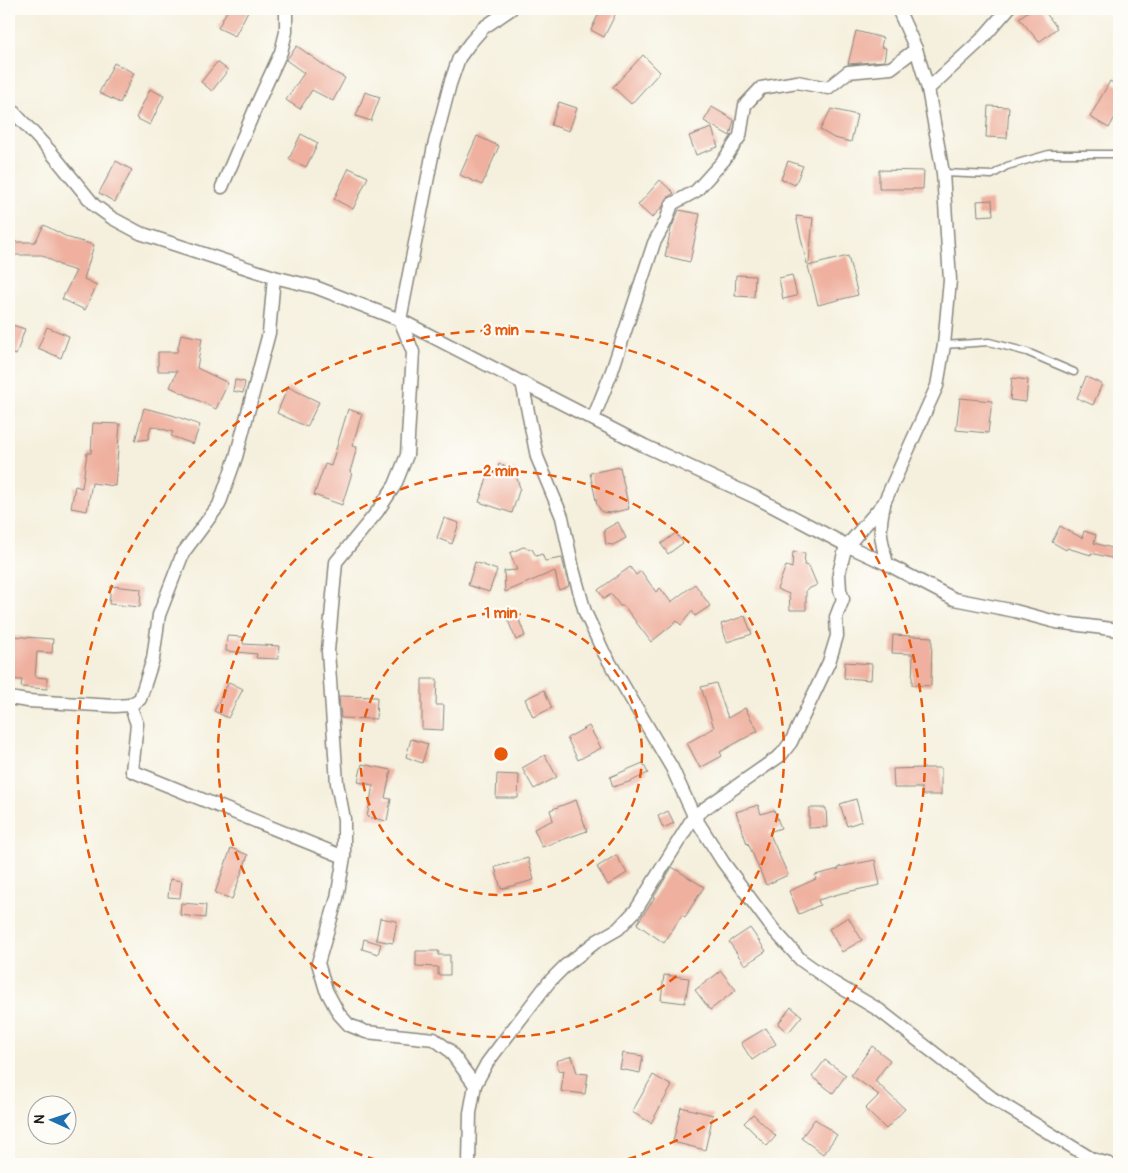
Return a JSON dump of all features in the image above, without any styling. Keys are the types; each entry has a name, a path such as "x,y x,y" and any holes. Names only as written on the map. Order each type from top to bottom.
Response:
{"street":[{"path":"222,187 281,52 286,32 286,9"},
{"path":"475,1085 449,1050 434,1039 366,1032 349,1025 339,1014 326,990 318,964 337,898 344,857 344,819 337,783 328,651 336,562 377,512 394,485 407,455 413,352 400,320 434,146 450,84 459,58 483,28 510,9"},
{"path":"887,564 881,540 880,524 884,503 937,386 944,345 950,280 944,173 928,89 916,49 898,9"},
{"path":"928,89 981,40 1008,9"},
{"path":"593,419 612,371 654,243 666,221 672,204 696,191 724,160 740,136 745,105 761,88 797,82 828,88 848,72 891,68 916,49"},
{"path":"9,107 50,151 94,205 140,234 274,277 316,287 400,320 646,446 757,498 846,545 954,598 1056,622 1119,630"},
{"path":"9,698 28,701 114,706 130,705 140,699 153,659 159,615 183,553 219,505 236,457 269,333 274,277"},
{"path":"522,382 537,457 562,517 573,569 585,612 603,651 672,768 694,816 729,870 773,929 801,960 832,982 879,1010 992,1098 1092,1158 1109,1164"},
{"path":"469,1164 470,1113 475,1085 487,1062 549,982 565,966 591,946 618,929 636,910 694,816 781,755 791,742 829,662 837,636 836,617 843,598 840,590 839,573 846,545 884,503"},
{"path":"130,705 137,724 132,771 344,857"}],"lane":[{"path":"944,173 992,175 1007,166 1049,154 1119,154"},
{"path":"944,345 989,342 1027,352 1074,372"}],"building":[{"path":"228,9 249,9 235,36 218,28"},
{"path":"601,9 607,9 616,13 604,37 591,30"},
{"path":"1031,9 1043,9 1057,28 1039,42 1019,18"},
{"path":"856,31 883,38 881,47 886,48 884,61 848,64"},
{"path":"297,46 345,78 333,101 312,90 300,109 286,100 304,73 286,60"},
{"path":"643,55 660,72 631,104 613,87"},
{"path":"217,62 228,70 212,91 201,82"},
{"path":"114,63 134,73 120,103 99,93"},
{"path":"1110,81 1119,86 1119,110 1109,128 1090,117"},
{"path":"150,89 164,96 150,125 136,118"},
{"path":"365,92 380,97 371,121 356,116"},
{"path":"559,102 577,108 569,131 551,125"},
{"path":"988,106 1009,107 1007,138 986,137"},
{"path":"712,107 734,120 730,136 704,121"},
{"path":"831,109 857,115 851,142 834,138 820,130"},
{"path":"712,128 718,147 696,155 689,136"},
{"path":"301,134 318,143 306,167 289,159"},
{"path":"477,136 499,146 482,185 460,175"},
{"path":"116,161 132,170 115,202 99,193"},
{"path":"788,161 803,166 795,185 781,179"},
{"path":"349,168 368,177 353,209 334,199"},
{"path":"879,170 924,171 923,189 879,189"},
{"path":"660,180 674,193 668,197 652,218 638,205"},
{"path":"992,200 993,215 978,216 977,201"},
{"path":"679,210 700,214 690,262 665,256 671,229"},
{"path":"796,216 813,218 809,263 807,264"},
{"path":"44,225 69,238 94,245 84,279 97,285 85,310 62,299 76,271 63,267 42,255 13,255 13,242 35,242"},
{"path":"848,256 858,295 818,305 808,266"},
{"path":"736,275 755,276 754,297 735,296"},
{"path":"792,275 797,296 783,299 779,278"},
{"path":"9,324 25,329 16,355 9,353"},
{"path":"47,327 69,336 61,358 38,348"},
{"path":"181,334 202,338 197,368 228,383 216,409 170,387 177,371 158,371 158,352 177,352"},
{"path":"1086,377 1102,384 1093,405 1077,398"},
{"path":"1012,378 1028,380 1026,402 1010,400"},
{"path":"235,380 245,382 243,393 233,391"},
{"path":"288,387 319,402 307,427 277,413"},
{"path":"960,398 992,401 988,433 956,430"},
{"path":"144,408 200,425 193,444 171,436 173,432 151,426 148,439 135,441"},
{"path":"348,409 362,414 352,446 357,447 350,472 352,473 342,505 314,495 325,464 331,466"},
{"path":"93,423 120,424 115,486 92,483 87,511 71,508 75,486 82,488 87,453 91,453"},
{"path":"499,464 514,469 520,488 512,513 479,502 489,472 496,474"},
{"path":"620,467 629,509 610,513 602,512 597,505 590,473"},
{"path":"444,518 459,523 452,544 437,538"},
{"path":"618,522 626,538 613,545 606,544 604,530"},
{"path":"1060,526 1082,538 1084,531 1096,535 1094,543 1119,550 1119,560 1067,548 1066,550 1052,542"},
{"path":"676,533 683,543 668,554 661,544"},
{"path":"523,547 532,549 536,556 542,554 545,561 562,558 569,586 559,590 555,571 505,592 504,571 517,570 510,553"},
{"path":"793,552 805,553 804,565 809,566 817,585 806,590 806,610 790,610 789,594 777,589 786,566 792,568"},
{"path":"475,562 497,570 489,592 468,585"},
{"path":"630,567 636,575 641,571 656,592 660,588 671,602 695,584 710,606 695,616 692,611 681,625 677,621 651,642 624,606 620,606 611,594 604,599 598,590"},
{"path":"111,586 141,589 140,607 109,604"},
{"path":"517,614 525,636 516,640 507,618"},
{"path":"745,616 752,634 727,642 721,624"},
{"path":"893,635 932,637 931,686 912,685 913,654 892,653"},
{"path":"9,636 53,639 52,653 37,652 35,677 47,678 47,689 21,687 22,680 9,679"},
{"path":"227,636 243,637 243,644 279,646 278,659 256,658 257,654 226,651"},
{"path":"845,662 872,664 871,680 844,678"},
{"path":"422,679 437,679 436,705 444,705 443,730 422,729"},
{"path":"229,682 243,689 228,718 214,711"},
{"path":"716,683 728,718 745,708 758,731 720,752 722,756 700,768 687,743 714,728 701,687"},
{"path":"544,690 552,708 533,717 525,699"},
{"path":"339,696 377,697 376,719 341,718"},
{"path":"589,726 601,748 578,760 567,738"},
{"path":"411,739 428,744 422,763 406,757"},
{"path":"545,755 557,777 534,789 522,768"},
{"path":"643,763 648,773 613,787 610,777"},
{"path":"362,764 391,770 385,798 391,799 387,821 367,817 373,785 358,782"},
{"path":"941,768 941,795 922,795 922,788 894,788 893,769"},
{"path":"497,774 519,775 518,798 496,798"},
{"path":"856,799 862,821 847,826 840,804"},
{"path":"576,800 587,831 542,847 534,829 553,820 550,810"},
{"path":"758,805 761,814 774,810 781,828 769,832 788,875 766,885 747,844 736,812"},
{"path":"809,808 826,808 827,827 809,828"},
{"path":"668,811 674,823 663,828 658,816"},
{"path":"231,848 248,855 232,899 215,893"},
{"path":"616,855 627,873 608,885 597,867"},
{"path":"528,858 534,880 501,889 495,867"},
{"path":"875,860 880,885 818,900 820,905 799,914 789,891 816,879 815,875 839,869 839,867"},
{"path":"672,867 704,887 685,917 682,915 664,943 637,924"},
{"path":"170,879 182,881 180,898 168,897"},
{"path":"181,903 206,905 205,918 180,915"},
{"path":"848,917 862,940 842,952 829,929"},
{"path":"380,918 397,921 393,943 376,940"},
{"path":"750,928 766,951 745,965 729,942"},
{"path":"364,939 381,944 378,954 362,949"},
{"path":"416,951 439,951 438,955 450,955 450,975 438,975 438,967 416,966"},
{"path":"721,971 736,990 710,1010 695,990"},
{"path":"664,975 689,978 685,1003 661,1000"},
{"path":"791,1007 802,1016 788,1033 778,1024"},
{"path":"766,1028 776,1044 752,1060 741,1043"},
{"path":"872,1046 890,1060 875,1081 905,1109 886,1129 865,1109 879,1095 851,1075"},
{"path":"623,1053 643,1056 640,1073 620,1069"},
{"path":"572,1056 577,1073 588,1074 585,1094 561,1091 564,1070 559,1071 556,1061"},
{"path":"825,1060 846,1075 833,1093 812,1077"},
{"path":"653,1075 672,1086 651,1123 632,1112"},
{"path":"681,1107 713,1115 705,1150 673,1142"},
{"path":"753,1114 776,1136 767,1146 744,1123"},
{"path":"815,1119 837,1135 823,1154 801,1138"}]}
